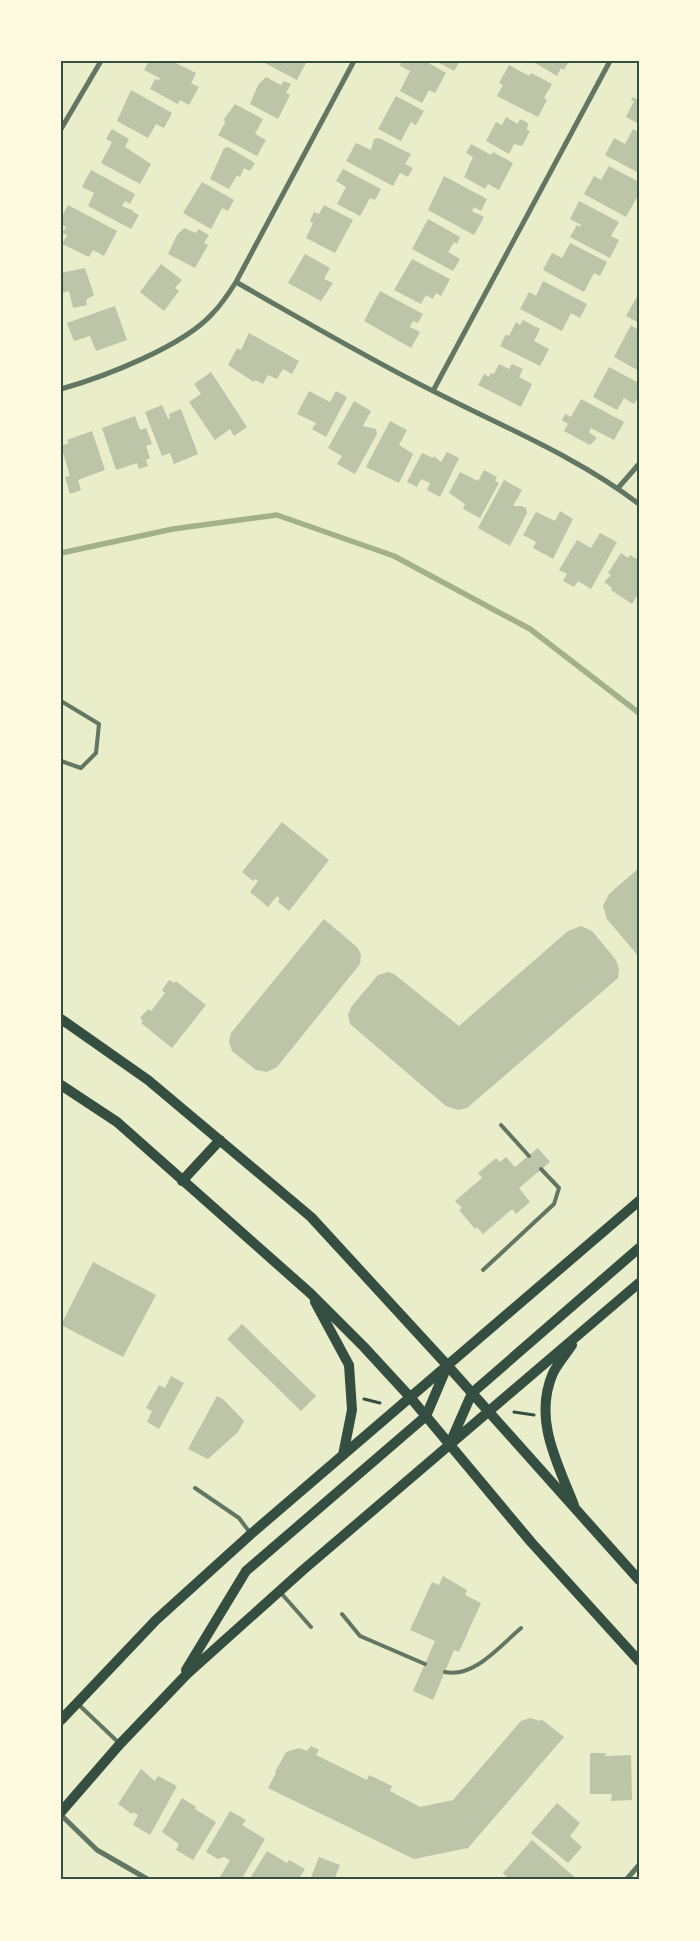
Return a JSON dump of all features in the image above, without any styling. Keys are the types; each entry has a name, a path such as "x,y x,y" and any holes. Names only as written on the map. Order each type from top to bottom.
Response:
{"main road":[{"path":"61,1018 148,1080 283,1196 311,1217 448,1365 639,1580"},
{"path":"61,1085 117,1122 310,1293 410,1397 531,1542 639,1661"},
{"path":"182,1180 220,1140"},
{"path":"61,1720 76,1702 156,1620 251,1534 639,1201"},
{"path":"450,1444 472,1393 639,1248"},
{"path":"61,1814 120,1744 177,1684 279,1590 639,1283"},
{"path":"310,1293 349,1365 352,1410 343,1455"},
{"path":"578,1513 549,1442 544,1414 545,1397 554,1372 581,1333"},
{"path":"177,1684 246,1571 426,1416 448,1365"}],"street":[{"path":"61,129 101,61"},
{"path":"61,389 160,351 198,328 213,314 236,282 354,61"},
{"path":"433,391 610,61"},
{"path":"236,282 433,391 558,454 618,488 639,504"},
{"path":"618,488 639,464"},
{"path":"61,1814 97,1850 149,1880"},
{"path":"626,1880 639,1865"}],"lane":[{"path":"61,701 99,724 96,753 82,768 61,761"},
{"path":"501,1125 528,1156"},
{"path":"482,1270 554,1204 559,1188 541,1169"},
{"path":"195,1488 239,1518 251,1534"},
{"path":"279,1590 311,1626"},
{"path":"342,1614 360,1636 425,1664"},
{"path":"445,1672 455,1674 470,1670 521,1628"},
{"path":"76,1702 120,1744"}],"path":[{"path":"358,1397 380,1404"},
{"path":"514,1412 536,1416"}],"building":[{"path":"149,61 172,61 196,73 191,83 199,87 189,105 180,100 178,104 150,89 155,79 159,80 160,78 144,70"},
{"path":"261,61 307,61 297,80"},
{"path":"402,61 425,61 446,73 435,93 429,90 422,103 400,91 410,71 400,66"},
{"path":"436,61 460,61 454,71"},
{"path":"532,61 569,61 564,70 561,68 557,76"},
{"path":"509,65 529,76 531,73 552,84 544,98 547,100 538,117 497,96 503,85 499,83"},
{"path":"266,77 281,85 284,81 291,84 286,93 290,95 278,119 250,104 258,85"},
{"path":"131,90 172,113 164,128 156,124 148,138 117,121"},
{"path":"396,96 424,111 416,125 411,122 401,141 378,129"},
{"path":"632,97 639,100 639,124 626,117 634,101 631,100"},
{"path":"235,104 263,119 255,134 266,140 257,156 218,135 225,123 224,119"},
{"path":"506,117 518,124 520,119 528,123 527,130 530,131 522,146 514,144 509,154 486,141 496,122 502,125"},
{"path":"112,129 129,139 125,147 151,164 140,184 101,163 112,142 106,139"},
{"path":"633,129 639,132 639,173 605,155 614,138 625,144"},
{"path":"379,138 411,154 405,164 413,168 408,177 400,173 393,186 346,161 356,143 371,150 374,139"},
{"path":"471,144 491,155 493,152 513,163 499,190 488,184 485,189 464,177 473,157 466,153"},
{"path":"228,147 255,163 250,171 244,168 240,177 237,175 229,189 210,179 224,148"},
{"path":"609,166 639,182 639,198 637,197 626,217 584,194 594,176 601,180"},
{"path":"343,169 381,189 375,200 370,198 360,216 337,204 346,187 336,181"},
{"path":"91,170 135,194 130,204 125,201 122,206 139,215 131,229 88,206 94,193 82,187"},
{"path":"444,176 487,199 481,211 474,207 472,211 484,217 474,235 428,210"},
{"path":"202,182 234,200 228,211 222,208 211,229 183,213"},
{"path":"579,201 619,222 611,236 619,240 610,258 570,237 577,225 580,227 581,225 570,219"},
{"path":"68,205 117,231 104,256 93,250 89,257 62,244 67,235 62,233 66,227 61,224 61,218"},
{"path":"324,205 353,220 335,253 306,238 313,223 310,221 314,212 319,214"},
{"path":"428,219 460,237 457,244 454,242 448,252 460,259 453,271 412,249"},
{"path":"184,228 196,233 198,229 209,235 204,243 208,245 195,268 168,254 177,235"},
{"path":"570,243 607,262 600,276 594,273 584,292 543,270 552,253 562,258"},
{"path":"305,254 330,268 324,279 333,283 321,301 288,283"},
{"path":"412,259 450,279 441,296 436,293 433,299 426,295 421,304 394,290"},
{"path":"161,264 182,280 175,288 179,291 164,311 140,292"},
{"path":"85,268 94,295 86,300 87,305 73,308 69,291 61,293 61,273"},
{"path":"543,281 587,304 580,318 571,313 562,331 520,309 529,292 536,296"},
{"path":"380,291 423,314 418,323 413,321 410,327 420,332 411,348 364,321"},
{"path":"639,293 639,323 626,316"},
{"path":"115,306 127,340 96,351 90,336 74,341 67,323"},
{"path":"523,320 540,329 534,341 549,349 540,366 500,346 506,334 509,336 516,322 520,325"},
{"path":"631,325 639,330 637,370 614,357"},
{"path":"249,333 299,361 292,374 283,369 277,379 268,375 263,384 255,380 254,382 228,365 237,348 241,350"},
{"path":"499,364 509,369 512,364 523,369 519,377 532,384 521,407 478,385 484,374 489,377 491,373 494,374"},
{"path":"609,367 639,383 639,396 634,404 624,398 617,410 593,397"},
{"path":"211,372 247,427 234,436 230,429 215,440 189,402 201,394 194,384"},
{"path":"309,391 330,402 336,391 347,397 326,437 312,429 316,423 297,414"},
{"path":"581,399 624,422 614,440 591,428 589,432 597,438 590,445 564,431 568,424 562,420 565,414 571,417"},
{"path":"354,401 371,411 363,426 376,429 377,434 355,474 337,464 342,456 328,448"},
{"path":"162,405 168,419 170,419 169,414 181,409 198,454 174,464 170,453 162,456 145,412"},
{"path":"135,416 140,430 146,428 152,444 146,446 150,458 146,460 148,466 139,469 137,463 116,470 102,428"},
{"path":"390,421 407,430 399,445 413,454 399,483 366,467"},
{"path":"92,431 105,470 78,480 81,490 70,494 65,477 70,476 61,446 69,443 67,440"},
{"path":"447,452 459,458 440,497 427,490 430,483 421,479 417,487 407,482 422,453 433,458 434,456 441,462"},
{"path":"484,470 497,477 495,481 499,483 480,518 463,509 465,504 449,493 460,472 478,481"},
{"path":"504,480 522,490 513,506 526,508 527,513 510,546 478,528"},
{"path":"560,511 573,519 553,559 533,548 536,542 523,535 536,512 555,521"},
{"path":"600,533 617,542 591,589 578,581 574,587 563,581 567,574 559,570 577,540 591,548"},
{"path":"621,553 628,558 630,555 639,560 639,592 632,604 611,590 612,588 604,582 611,575 608,573"},
{"path":"282,822 329,860 289,911 278,902 280,899 277,896 268,907 250,892 258,881 255,879 253,881 242,872"},
{"path":"639,868 639,957 607,919 603,906 609,894"},
{"path":"324,919 358,948 361,955 360,964 277,1067 267,1072 256,1070 232,1051 229,1041 231,1033"},
{"path":"581,926 592,931 616,960 619,969 618,978 467,1108 458,1110 446,1106 350,1024 348,1015 351,1007 378,975 388,972 394,974 459,1026 568,931"},
{"path":"169,980 174,983 176,981 206,1005 172,1048 141,1023 143,1021 140,1018 148,1009 151,1011 165,993 162,990"},
{"path":"538,1148 550,1162 519,1188 530,1202 516,1214 512,1209 483,1234 477,1227 475,1229 459,1210 462,1208 455,1201 482,1178 478,1173 496,1158 500,1162 506,1157 515,1167"},
{"path":"93,1262 156,1295 123,1357 61,1325"},
{"path":"242,1324 316,1396 301,1411 227,1339"},
{"path":"171,1376 184,1383 159,1429 147,1422 152,1411 146,1408 159,1385 165,1388"},
{"path":"217,1396 224,1400 244,1421 238,1432 208,1459 188,1449"},
{"path":"443,1576 467,1590 465,1595 481,1603 459,1652 454,1650 433,1700 413,1691 435,1641 410,1630 432,1582 439,1585"},
{"path":"530,1718 540,1721 541,1719 564,1737 468,1848 414,1859 268,1788 286,1752 299,1748 307,1751 311,1746 319,1750 316,1755 367,1780 369,1775 392,1786 390,1791 420,1807 453,1800 521,1721"},
{"path":"590,1753 606,1753 605,1756 631,1755 632,1800 611,1801 612,1794 590,1794"},
{"path":"141,1769 155,1781 158,1776 177,1786 150,1835 133,1825 138,1815 133,1812 132,1814 118,1804"},
{"path":"182,1798 216,1822 193,1860 176,1850 179,1844 162,1832"},
{"path":"557,1803 580,1823 570,1836 582,1847 568,1863 531,1833"},
{"path":"230,1811 246,1820 242,1825 265,1839 241,1880 226,1880 220,1877 230,1860 224,1857 218,1859 206,1852"},
{"path":"532,1840 578,1880 510,1880 503,1873"},
{"path":"267,1851 287,1863 289,1860 305,1869 298,1880 249,1880"},
{"path":"319,1857 340,1865 334,1880 310,1880"}],"waterway":[{"path":"61,553 173,529 277,515 394,556 530,629 639,713"}]}
